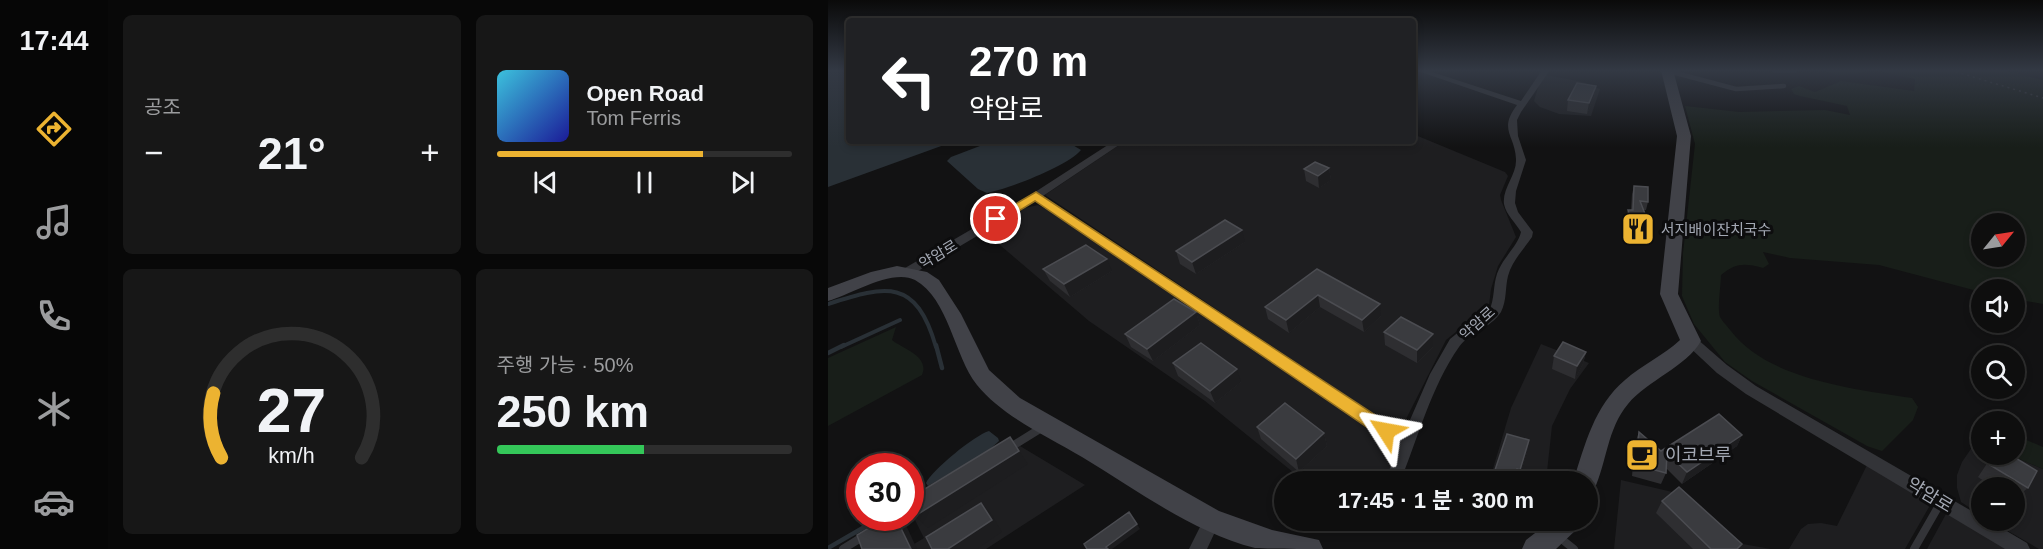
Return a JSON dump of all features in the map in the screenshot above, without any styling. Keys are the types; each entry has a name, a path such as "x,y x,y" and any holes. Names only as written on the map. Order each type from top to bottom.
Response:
{"street":[{"path":"1496,96 1521,104"},
{"name":"약암로","path":"1397,471 1432,387 1454,344 1462,334 1493,313 1497,307 1505,264 1526,237 1527,232 1509,201 1517,181 1521,159 1513,135 1512,121 1527,96"},
{"name":"약암로","path":"1674,96 1684,136 1669,294 1691,341 1722,369 1752,390 2021,549"},
{"name":"약암로","path":"828,295 878,277 909,272 1036,196 1115,144"},
{"path":"1036,196 1407,447"},
{"name":"약암로","path":"909,272 929,280 942,294 966,349 984,379 1012,404 1149,482 1212,521 1272,542 1310,549"},
{"path":"1589,471 1604,423 1615,402 1645,375 1684,349 1691,341"},
{"path":"1198,549 1212,521"},
{"path":"1535,549 1566,535"}],"lane":[{"path":"998,455 1046,425"},
{"path":"1914,549 1941,501"},
{"path":"843,549 869,533"}],"shaded area":[{"path":"828,96 846,96 846,144 947,144 828,187"},
{"path":"1536,96 1598,96 1591,116 1559,114 1540,107 1534,101"},
{"path":"1799,96 2043,96 2043,304 2025,301 2025,279 1971,279 1971,289 1879,265 1790,258 1763,252 1769,264 1763,268 1740,265 1721,275 1720,317 1747,348 1767,361 1790,371 1840,386 1912,398 1918,407 1913,420 1882,451 1867,446 1752,381 1725,362 1694,324 1682,296 1683,253 1695,144 1685,106 1739,112 1825,110 1850,115 1847,106"},
{"path":"1416,135 1505,172 1508,176 1500,195 1516,237 1498,266 1489,305 1446,340 1405,421 1400,425 1393,425 1045,195 1121,144 1416,144"},
{"path":"985,144 1071,144 1081,150 1051,170 1023,182 987,193 978,189 947,161 951,157"},
{"path":"1038,205 1058,215 1362,421 1385,444 1392,456 1391,471 1292,471 1205,401 1089,321 987,234 990,229 1025,208"},
{"path":"896,327 892,340 919,358 923,368 922,375 828,426 828,358"},
{"path":"1541,344 1589,363 1570,389 1552,426 1547,471 1492,471 1511,408"},
{"path":"989,431 999,441 988,451 928,486 926,483 930,477 945,462 964,446"},
{"path":"2025,439 2043,447 2043,469 2025,461"},
{"path":"1020,446 1085,485 986,549 906,549 924,538 920,531 924,531 924,504"},
{"path":"1971,449 1971,465 2025,465 2025,461 2043,469 2043,549 2039,549 2008,531 2025,531 2025,477 1971,477 1971,508 1961,502 1957,488 1957,475"},
{"path":"1867,465 1927,500 1929,507 1905,549 1789,549 1801,529 1808,524 1821,523 1837,526"},
{"path":"1621,480 1681,494 1737,543 1771,549 1614,549"},
{"path":"1946,514 1971,526 1971,531 1980,531 2010,549 1927,549"}],"building":[{"path":"1570,96 1592,96 1589,103 1568,100"},
{"path":"1315,162 1329,168 1318,176 1304,169"},
{"path":"1634,186 1648,187 1648,202 1640,201 1652,232 1635,232 1628,210 1633,210"},
{"path":"1225,220 1242,230 1192,262 1176,251"},
{"path":"1086,245 1107,259 1064,284 1043,269"},
{"path":"1317,269 1380,304 1362,320 1318,295 1286,320 1265,307"},
{"path":"1174,299 1196,312 1147,349 1125,334"},
{"path":"1401,317 1433,334 1417,350 1384,332"},
{"path":"1563,342 1586,352 1577,366 1554,356"},
{"path":"1201,343 1237,369 1210,391 1173,363"},
{"path":"1285,403 1324,433 1296,459 1257,427"},
{"path":"1719,414 1742,435 1687,472 1667,453 1666,473 1636,465 1639,432 1661,451"},
{"path":"1507,434 1529,440 1520,470 1495,471"},
{"path":"1010,437 1019,451 924,510 924,489"},
{"path":"2025,464 2037,471 2028,488 2025,486 2025,477 2010,477 1990,465"},
{"path":"1679,487 1742,544 1737,549 1711,549 1662,501"},
{"path":"981,503 992,520 948,549 932,549 926,537"},
{"path":"1129,512 1137,524 1106,547 1108,549 1087,549 1084,544"},
{"path":"864,531 902,531 911,549 862,549 857,535"}],"waterway":[{"path":"828,304 867,293 897,292 909,298 919,308 936,347"},
{"path":"841,347 900,320"},
{"path":"828,353 844,345"},
{"path":"936,345 942,368"},
{"path":"828,548 857,531"}],"place":[{"name":"서지배이잔치국수","path":"1638,229"},
{"name":"이코브루","path":"1642,455"}],"route":[{"path":"996,219 1036,196 1386,431"}]}
